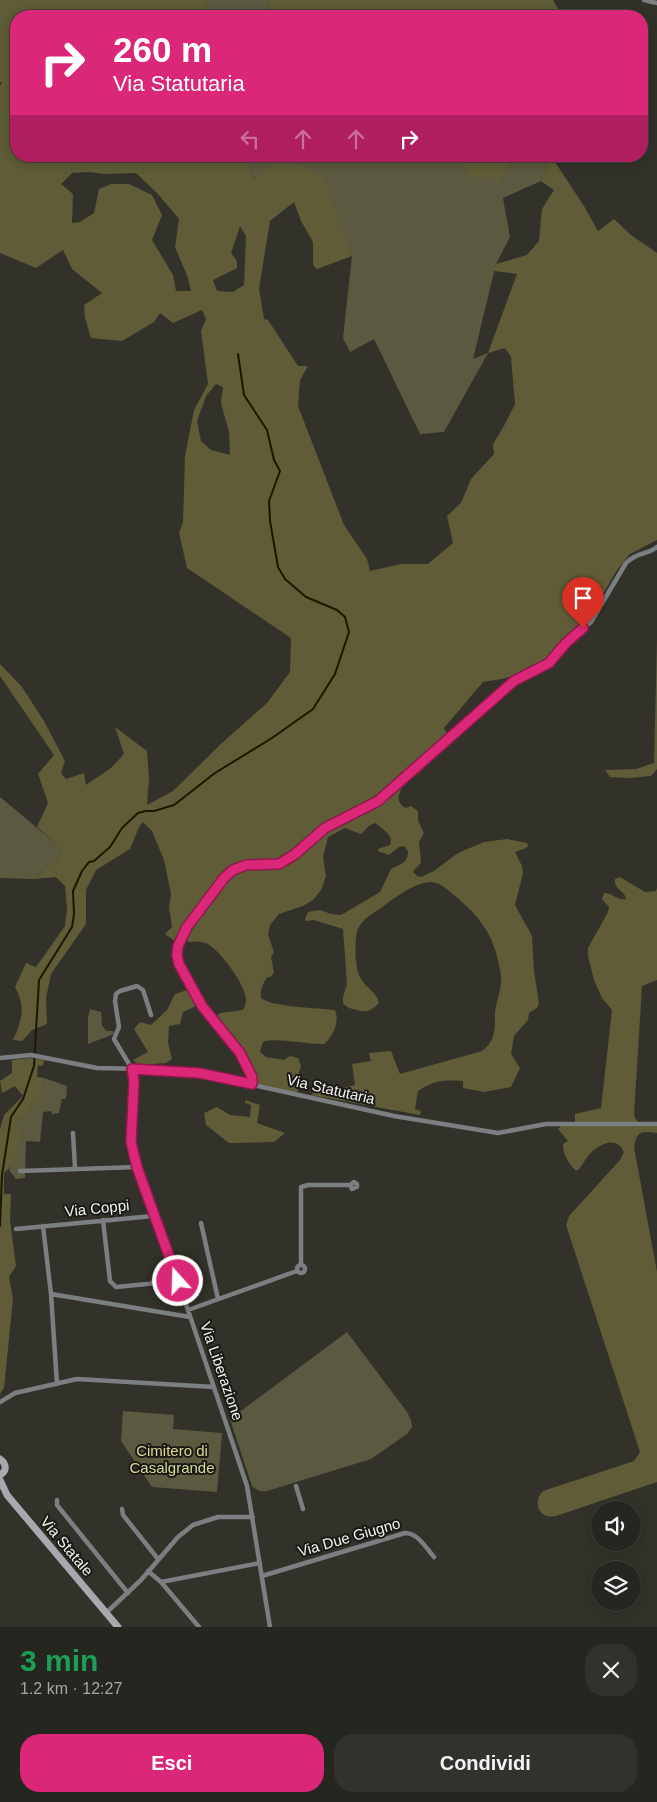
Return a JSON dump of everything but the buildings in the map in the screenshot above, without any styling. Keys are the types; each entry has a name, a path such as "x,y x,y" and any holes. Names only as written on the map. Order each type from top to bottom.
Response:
{"main road":[{"path":"0,1459 6,1468 0,1475"},
{"name":"Via Statale","path":"0,1480 7,1495 105,1614 118,1627"}],"street":[{"path":"644,0 657,3"},
{"path":"252,1084 252,1077 240,1053 202,1006 179,964 178,946 187,927 224,878 233,870 246,865 279,864 294,855 325,828 378,801 514,681 549,663 566,643 591,622 626,563 633,556 654,550 657,547"},
{"path":"132,1069 114,1039 119,1027 115,1001 116,994 137,986 143,990 151,1015"},
{"name":"Via Statutaria","path":"0,1058 31,1055 97,1068 199,1073 394,1116 498,1133 546,1124 643,1122 657,1124"},
{"name":"Via Liberazione","path":"132,1069 134,1081 131,1142 137,1167 241,1465 253,1517 270,1627"},
{"path":"73,1133 75,1168"},
{"path":"20,1171 137,1167"},
{"path":"188,1310 297,1271 301,1265 301,1187 308,1185 350,1185"},
{"name":"Via Coppi","path":"16,1229 153,1216"},
{"path":"103,1220 110,1281 113,1285 116,1287 178,1281"},
{"path":"201,1223 218,1300"},
{"path":"43,1226 51,1294 57,1384"},
{"path":"51,1294 190,1317"},
{"path":"0,1402 15,1393 79,1378 214,1387"},
{"path":"296,1486 303,1508"},
{"path":"57,1500 57,1505 128,1593"},
{"path":"122,1509 123,1515 158,1559"},
{"path":"105,1614 128,1593 183,1533 200,1521 218,1517 253,1517"},
{"name":"Via Due Giugno","path":"262,1576 405,1533 410,1533 417,1537 434,1557"},
{"path":"161,1582 260,1563"},
{"path":"148,1572 161,1582 199,1627"}],"green space":[{"path":"205,0 266,0 270,4 270,10 207,10"},
{"path":"248,162 472,162 502,181 506,169 515,162 544,162 547,167 541,181 503,198 510,237 496,264 473,359 488,353 444,432 420,434 374,339 350,352 343,338 352,256 298,164 271,164 254,179"},
{"path":"0,797 54,842 62,854 33,879 0,878"},
{"path":"90,1009 101,1012 102,1025 106,1031 113,1031 114,1034 88,1044 88,1018"},
{"path":"44,1078 67,1086 66,1099 62,1099 59,1113 43,1112 40,1142 26,1141 25,1178 16,1179 9,1170 18,1149 15,1122 36,1104 41,1094"},
{"path":"347,1332 407,1412 412,1427 407,1434 371,1459 267,1491 257,1490 252,1486 230,1419"},
{"name":"Cimitero di Casalgrande","path":"123,1411 174,1415 173,1429 222,1433 217,1492 152,1487 121,1441"}],"shaded area":[{"path":"0,0 205,0 207,10 10,10 10,162 248,162 254,179 271,164 298,164 323,175 352,256 317,269 313,265 313,242 301,221 294,202 270,221 259,289 264,319 268,320 298,366 308,366 300,380 298,406 344,525 367,559 370,571 401,564 428,564 453,543 447,516 461,503 471,479 494,454 493,444 515,404 511,357 505,348 488,353 517,274 494,271 496,264 527,255 539,241 542,209 554,190 541,181 547,167 544,162 555,162 598,231 614,219 631,235 657,253 657,540 630,554 617,570 587,621 574,638 550,662 528,672 483,682 444,728 450,739 420,772 406,783 399,795 399,802 402,805 406,808 411,806 418,811 418,820 424,833 419,842 421,863 413,872 417,876 421,877 434,871 458,853 484,842 507,839 527,843 528,846 526,848 515,852 522,866 523,873 515,905 532,936 534,971 539,1003 537,1008 529,1013 528,1020 514,1036 511,1054 520,1068 511,1087 484,1092 463,1088 463,1081 434,1083 418,1091 415,1109 421,1111 420,1115 311,1095 321,1085 333,1090 355,1085 352,1064 371,1061 369,1053 391,1051 400,1074 482,1051 490,1043 494,1034 495,1013 501,986 501,976 492,940 481,922 465,905 447,889 432,882 426,882 407,890 362,922 356,938 358,970 361,979 376,996 379,1003 371,1010 364,1011 349,1008 343,1003 347,984 343,929 314,920 306,921 305,919 308,912 320,910 341,915 380,892 391,869 405,861 408,851 404,846 399,847 389,855 378,851 378,849 390,845 391,841 387,833 376,823 370,825 361,834 345,828 328,837 323,857 326,876 321,890 313,900 303,906 279,914 270,925 268,935 274,952 271,957 274,973 267,977 264,982 261,989 261,998 285,1005 335,1010 337,1019 335,1028 324,1044 274,1040 263,1042 260,1052 266,1057 284,1060 290,1056 298,1058 301,1066 297,1078 299,1089 296,1093 257,1083 253,1067 219,1021 217,1016 220,1013 243,1010 246,1001 243,989 236,975 224,960 208,944 198,941 189,942 186,938 183,924 175,941 165,934 172,927 169,907 171,894 164,860 152,831 143,822 130,849 96,870 86,890 86,924 51,974 46,998 47,1024 32,1030 22,1041 13,1040 22,1014 21,1001 15,987 26,963 36,967 65,926 67,909 65,886 56,877 33,879 62,854 54,842 37,827 48,803 38,774 54,755 0,676 0,664 22,687 44,721 65,761 61,773 66,779 84,773 86,785 111,768 124,754 115,727 147,751 149,779 147,805 173,791 223,742 267,703 290,672 291,638 187,568 179,533 183,522 185,456 194,410 208,384 201,331 206,319 202,310 173,323 160,313 154,322 122,341 91,338 85,318 84,305 102,293 72,269 63,250 36,268 0,253 0,86 2,82 0,82","holes":["89,172 104,174 136,173 157,193 179,219 175,247 188,278 191,291 176,291 173,275 152,240 162,215 152,195 129,184 111,184 99,189 94,213 80,222 72,223 73,194 61,184 72,173","240,226 246,236 244,285 233,292 217,291 213,280 237,268 237,261 231,253","216,384 223,387 221,403 229,432 230,455 211,450 201,441 197,421 206,396"]},
{"path":"266,0 553,0 559,10 270,10 270,4"},
{"path":"464,162 515,162 506,169 502,181 468,176"},
{"path":"657,639 657,769 651,776 610,777 605,770 636,769 654,763"},
{"path":"620,877 645,892 656,891 657,888 657,980 642,986 634,1114 640,1123 657,1126 657,1133 641,1133 637,1137 634,1147 657,1272 657,1482 601,1501 591,1501 591,1504 556,1516 549,1516 544,1515 538,1506 538,1498 543,1491 634,1461 640,1452 566,1225 569,1216 620,1160 624,1152 616,1143 606,1143 596,1148 576,1171 565,1156 563,1144 568,1141 558,1129 561,1126 575,1125 575,1114 601,1108 612,1010 602,998 594,980 588,948 608,912 609,907 602,899 604,893 620,899 626,899 624,893 617,887 615,879"},
{"path":"181,968 201,1004 183,1012 180,1024 169,1026 168,1042 172,1059 166,1063 138,1065 133,1060 148,1052 134,1029 140,1022 151,1025 167,1010 175,994 187,990 176,971"},
{"path":"30,1058 44,1060 43,1066 38,1065 37,1077 44,1078 41,1098 15,1122 23,1132 14,1160 4,1173 4,1194 11,1194 10,1221 16,1266 9,1277 13,1299 4,1388 0,1394 0,1129 4,1115 23,1096 15,1086 2,1093 0,1081 12,1073 12,1060"},
{"path":"245,1100 260,1105 257,1123 285,1133 274,1142 229,1143 206,1125 204,1113 217,1107 230,1115 250,1117 251,1105 245,1103"}],"waterway":[{"path":"0,1226 2,1175 11,1117 23,1099 34,1066 39,980 72,927 74,914 73,891 82,871 89,862 94,861 110,847 122,828 138,813 154,811 174,805 215,773 272,738 313,709 335,674 349,632 345,617 337,610 306,597 285,579 278,567 270,521 269,501 280,471 274,460 267,430 244,395 238,354"}],"route":[{"path":"178,1281 153,1216 131,1142 134,1081 132,1069 199,1073 252,1084 253,1079 240,1053 202,1006 181,969 177,955 183,933 229,873 246,865 271,866 279,864 294,855 325,828 348,818 378,801 514,681 523,675 546,666 566,643 583,628"}]}
